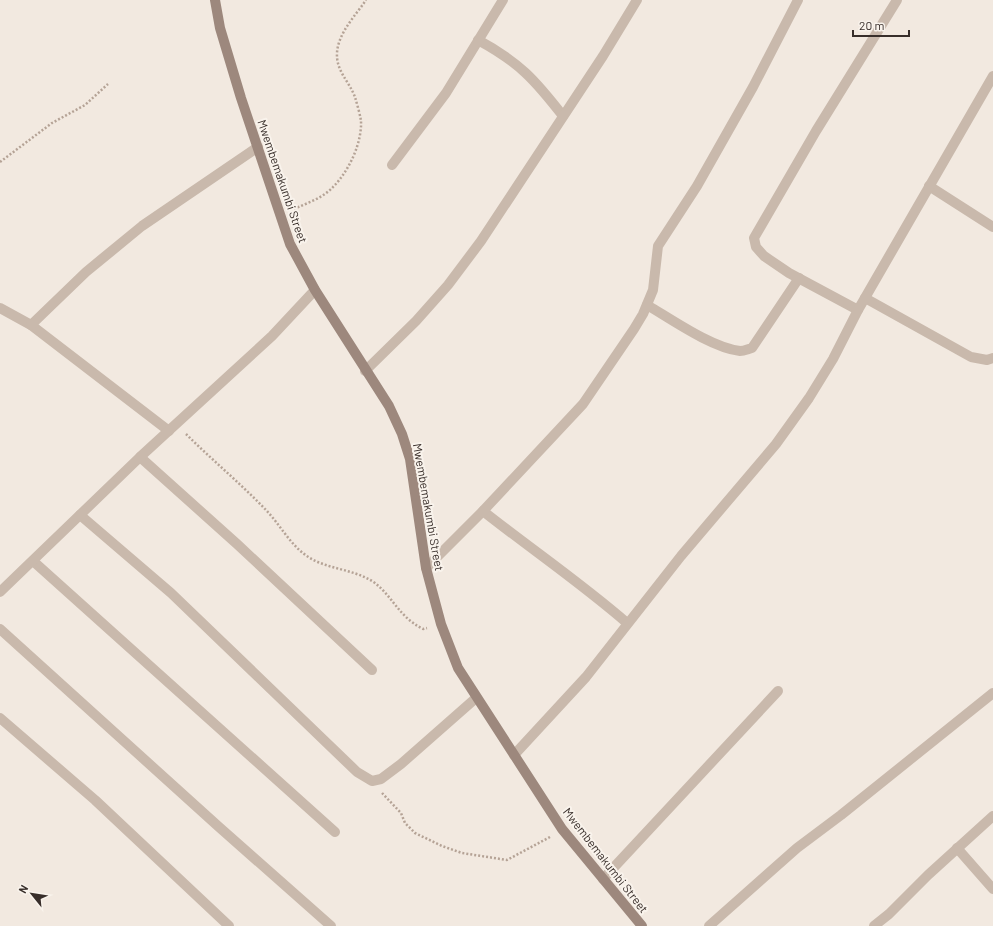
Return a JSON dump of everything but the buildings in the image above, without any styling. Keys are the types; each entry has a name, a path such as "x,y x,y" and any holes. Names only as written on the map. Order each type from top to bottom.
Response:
{"street":[{"name":"Mwembemakumbi Street","path":"215,0 220,28 290,244 315,290 389,406 402,434 410,459 426,568 441,624 458,668 562,829 642,926"},
{"path":"392,165 446,93 503,0"},
{"path":"365,370 416,321 448,285 481,241 603,56 637,0"},
{"path":"426,568 483,511 583,404 634,329 653,290 658,246 697,186 754,87 798,0"},
{"path":"858,310 799,278 764,256 756,247 754,238 816,131 897,0"},
{"path":"478,40 500,52 518,65 533,79 563,116"},
{"path":"514,755 586,677 681,556 776,444 810,398 833,359 858,310 993,76"},
{"path":"32,325 86,272 142,226 258,147"},
{"path":"929,186 993,227"},
{"path":"647,304 692,332 719,345 740,351 752,348 799,278"},
{"path":"0,592 140,457 272,336 315,290"},
{"path":"865,298 971,356 987,360 993,358"},
{"path":"0,308 32,325 169,431"},
{"path":"140,457 372,670"},
{"path":"483,511 526,545 571,576 627,624"},
{"path":"80,515 171,593 357,772 372,781 381,779 401,764 476,698"},
{"path":"33,561 335,832"},
{"path":"0,628 131,745 219,827 331,926"},
{"path":"603,879 778,691"},
{"path":"709,926 797,848 841,815 993,693"},
{"path":"0,718 95,800 229,926"},
{"path":"874,926 889,914 957,848 993,816"},
{"path":"957,848 993,889"}],"path":[{"path":"280,215 314,200 333,188 343,175 352,159 358,142 361,120 354,96 339,70 337,52 343,34 366,0"},
{"path":"0,162 52,123 85,105 108,84"},
{"path":"177,424 205,453 266,509 302,551 310,558 356,574 375,584 403,615 417,626 423,629 441,624"},
{"path":"372,781 402,813 405,823 415,832 442,846 462,853 507,860 517,857 562,829"}]}
